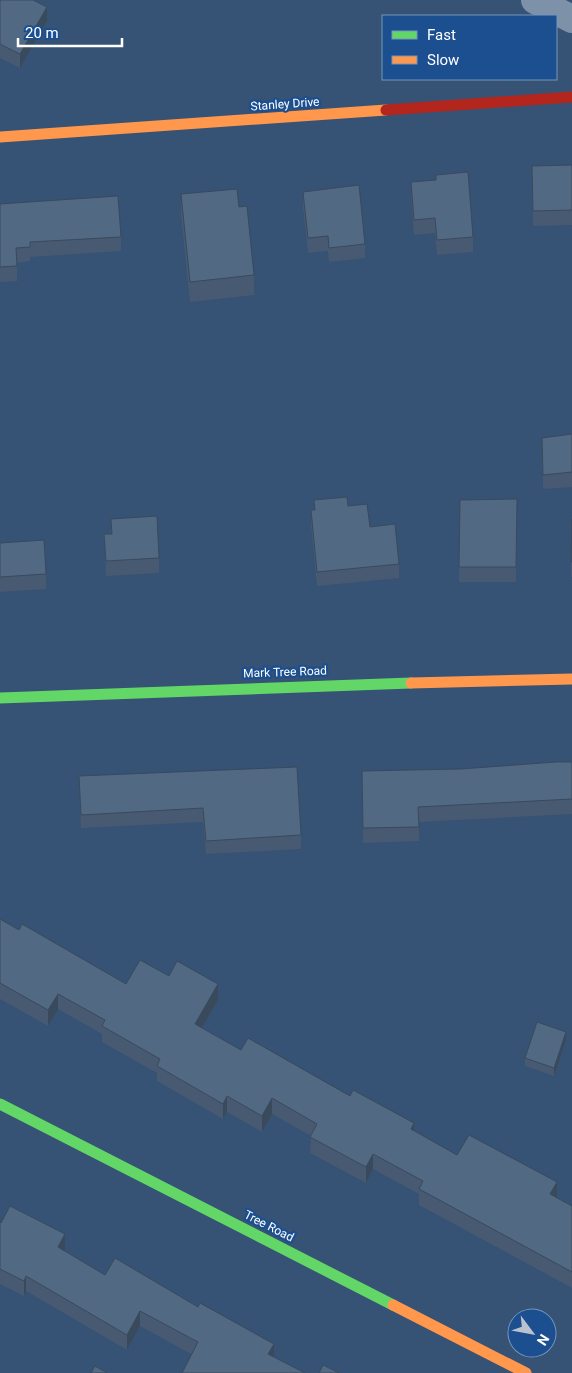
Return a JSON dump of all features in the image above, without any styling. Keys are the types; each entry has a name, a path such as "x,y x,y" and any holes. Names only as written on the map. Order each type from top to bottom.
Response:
{"street":[{"path":"535,0 572,19"},
{"name":"Stanley Drive","path":"0,137 572,97"},
{"name":"Mark Tree Road","path":"0,698 312,685 572,679"},
{"name":"Tree Road","path":"0,1104 526,1373"}],"building":[{"path":"0,0 33,0 47,7 20,54 0,44"},
{"path":"572,165 572,210 533,211 532,166"},
{"path":"468,172 473,237 437,240 435,218 414,220 411,182 436,180 436,175"},
{"path":"359,185 365,244 329,248 328,236 308,238 303,192"},
{"path":"237,189 239,207 247,206 254,275 190,282 181,194"},
{"path":"118,196 121,237 30,242 30,247 16,248 17,266 0,267 0,204"},
{"path":"572,434 572,472 543,475 542,438"},
{"path":"347,497 348,506 367,504 370,527 395,524 399,564 317,572 311,510 315,510 314,500"},
{"path":"517,499 516,567 459,567 460,500"},
{"path":"157,516 159,558 106,561 104,534 112,534 111,519"},
{"path":"572,519 572,562 571,562"},
{"path":"44,540 46,574 0,577 0,543"},
{"path":"572,762 572,799 418,807 419,827 363,828 362,771 461,769"},
{"path":"297,767 301,835 206,841 203,808 81,815 79,776"},
{"path":"0,919 19,930 22,924 126,984 140,960 169,976 177,961 218,984 195,1024 241,1050 248,1038 350,1096 353,1090 414,1123 411,1129 457,1155 469,1135 557,1182 550,1194 572,1206 572,1272 419,1189 423,1181 373,1154 366,1167 310,1137 317,1124 272,1098 262,1116 227,1096 223,1104 157,1066 160,1059 102,1026 105,1020 58,994 48,1010 0,983"},
{"path":"537,1022 566,1032 554,1068 525,1058"},
{"path":"10,1206 65,1234 58,1247 105,1275 115,1258 198,1307 200,1303 274,1344 268,1354 305,1373 182,1373 198,1342 140,1311 127,1335 26,1276 24,1281 0,1269 0,1222"},
{"path":"323,1365 339,1373 319,1373"},
{"path":"95,1366 107,1373 91,1373"}],"traffic: fast":[{"path":"0,698 411,683"},
{"path":"0,1104 393,1305"}],"traffic: slow":[{"path":"0,137 386,110"},
{"path":"411,683 572,679"},
{"path":"393,1305 526,1373"}],"traffic: jam":[{"path":"386,110 572,97"}]}
